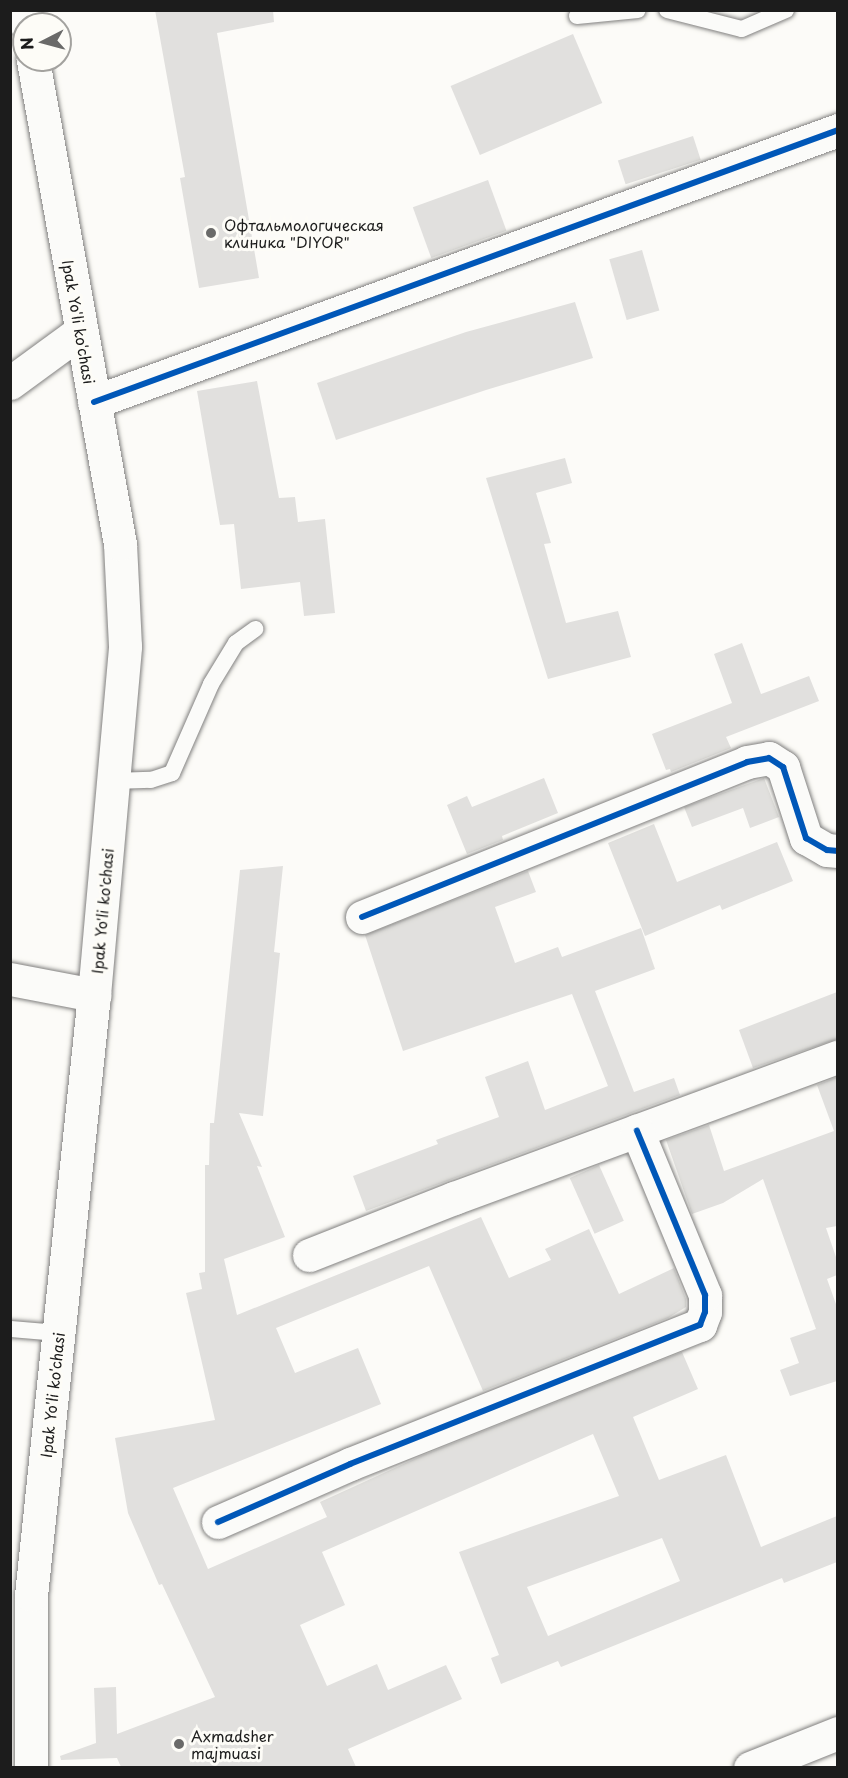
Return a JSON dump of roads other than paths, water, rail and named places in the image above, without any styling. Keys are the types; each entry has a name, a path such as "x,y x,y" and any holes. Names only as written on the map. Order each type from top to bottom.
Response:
{"street":[{"name":"Ipak Yo'li ko'chasi","path":"32,1767 32,1594 94,995 125,646 120,544 35,72"},
{"path":"94,402 837,130"},
{"path":"10,383 81,331"},
{"path":"362,917 747,762 769,758 783,767 806,838 827,850 837,851"},
{"path":"10,979 94,995"},
{"path":"309,1255 837,1056"},
{"path":"218,1522 351,1464 700,1325 705,1312 705,1295 637,1131"},
{"path":"757,1766 837,1733"}],"lane":[{"path":"577,16 638,10"},
{"path":"667,10 742,29 786,10"},
{"path":"113,781 151,780 172,773 211,684 236,643 255,629"},
{"path":"10,1329 59,1333"}],"place":[{"name":"Офтальмологическая клиника \"DIYOR\"","path":"211,233"},
{"name":"Axmadsher majmuasi","path":"179,1744"}]}
